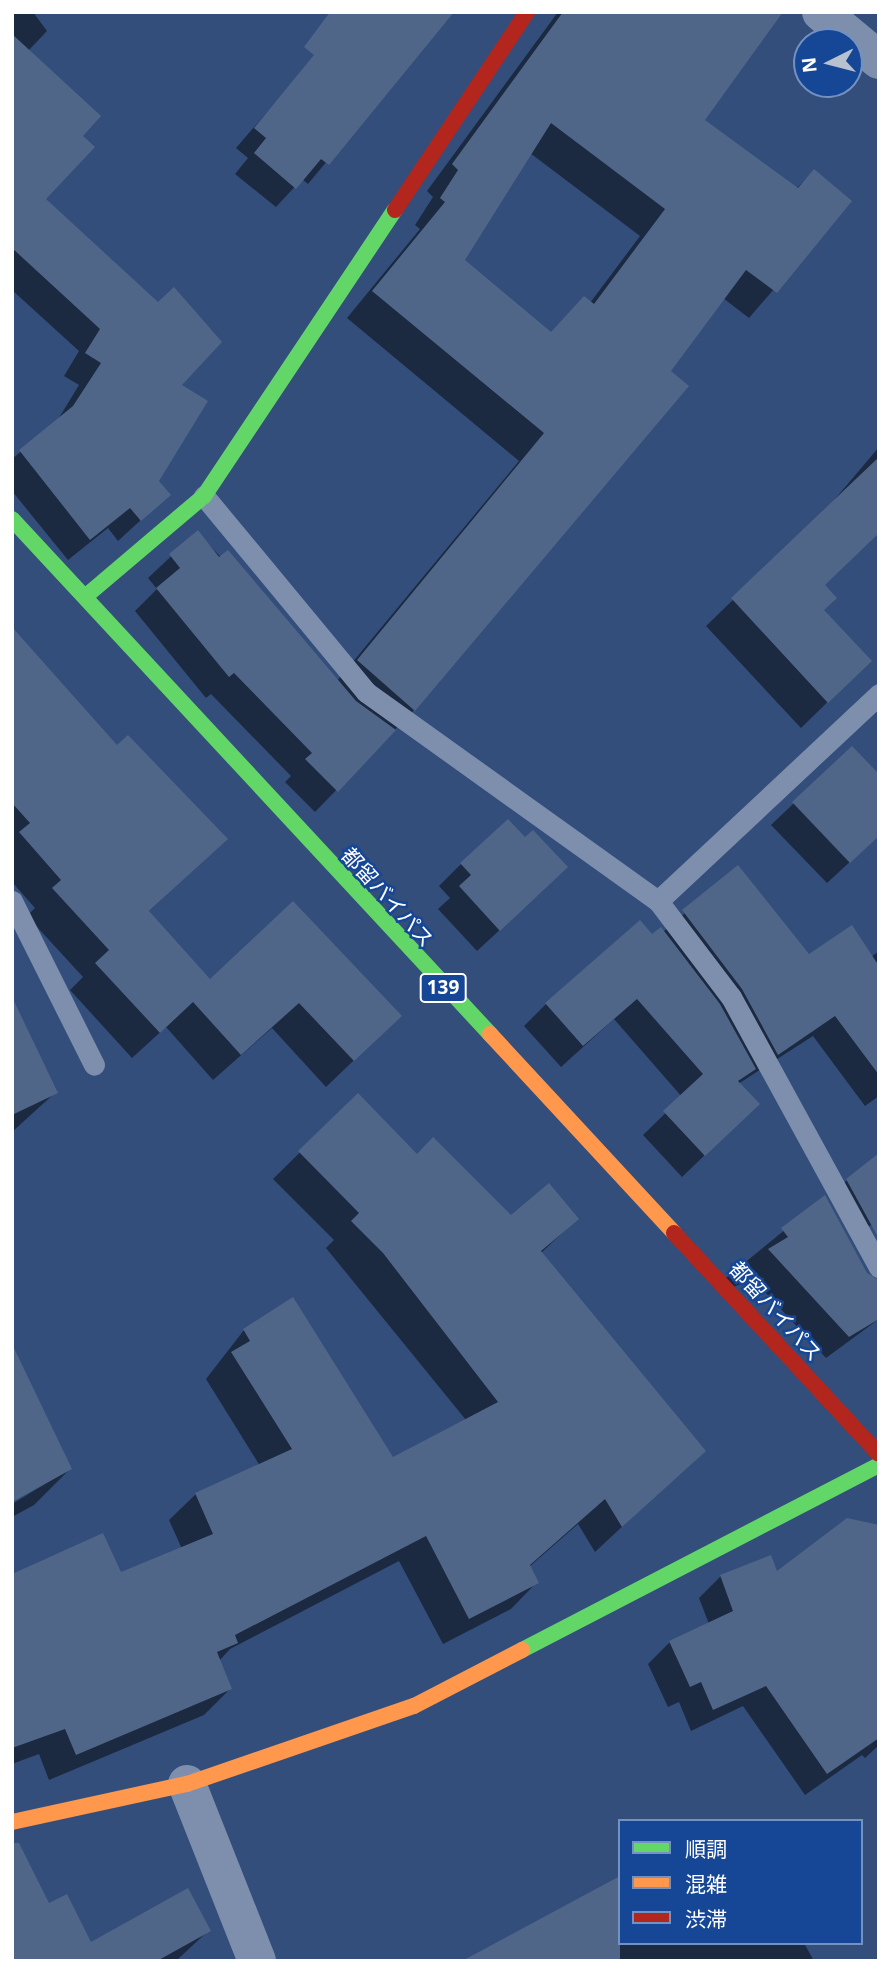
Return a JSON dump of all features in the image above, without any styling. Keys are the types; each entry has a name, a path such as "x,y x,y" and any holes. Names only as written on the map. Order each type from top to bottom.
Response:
{"main road":[{"path":"86,596 204,496 527,12"},
{"name":"都留バイパス","path":"12,519 879,1454"},
{"path":"12,1822 187,1784 414,1706 879,1465"}],"street":[{"path":"821,12 879,60"},
{"path":"187,1784 257,1961"}],"lane":[{"path":"204,496 366,692 659,901 731,997 879,1267"},
{"path":"659,901 879,694"},
{"path":"12,901 94,1065"}],"building":[{"path":"330,12 454,12 329,165 321,159 296,189 254,153 266,138 254,128 314,55 304,47"},
{"path":"563,12 783,12 705,120 798,188 814,169 852,201 777,293 746,270 671,371 689,386 415,711 357,660 544,433 372,291 445,202 440,198 458,170 452,164","holes":["551,123 665,209 594,304 584,296 551,332 465,260"]},
{"path":"12,34 101,116 83,136 95,147 46,199 158,302 174,287 222,342 182,385 208,401 159,481 171,495 141,521 130,508 90,540 19,450 73,406 101,363 85,353 100,329 12,248"},
{"path":"879,457 879,533 825,585 837,598 824,610 872,661 828,703 731,598"},
{"path":"198,530 219,557 228,550 356,701 396,730 338,792 305,759 312,753 234,673 229,677 156,588 180,568 169,554"},
{"path":"12,627 117,745 128,735 228,839 149,911 210,979 293,901 402,1016 354,1061 299,1003 241,1055 193,1002 160,1033 95,963 109,950 52,888 61,880 19,832 30,823 12,803"},
{"path":"852,746 879,774 879,836 850,863 792,802"},
{"path":"508,819 525,837 533,830 568,867 500,931 459,886 471,875 460,863"},
{"path":"738,865 809,954 852,925 879,966 879,1075 835,1016 778,1055 742,989 682,910"},
{"path":"640,920 652,934 661,927 720,1004 756,1069 738,1081 760,1104 705,1156 663,1111 703,1074 637,999 583,1046 545,1003"},
{"path":"12,997 58,1093 12,1115"},
{"path":"358,1093 417,1154 433,1137 511,1215 549,1183 579,1219 541,1251 706,1451 622,1527 605,1499 530,1565 539,1583 469,1619 426,1536 235,1635 238,1643 217,1652 232,1689 76,1755 65,1729 12,1748 12,1574 103,1533 121,1572 213,1534 195,1493 292,1449 231,1352 250,1341 243,1329 293,1297 393,1457 498,1402 383,1253 351,1221 359,1213 298,1151"},
{"path":"879,1153 879,1239 846,1179"},
{"path":"825,1195 867,1273 879,1280 879,1319 849,1337 768,1249 788,1237 781,1228"},
{"path":"12,1344 72,1469 12,1502"},
{"path":"847,1518 879,1525 879,1738 827,1774 766,1686 713,1710 701,1682 690,1687 669,1641 733,1611 720,1575 771,1555 777,1571"},
{"path":"12,1843 19,1843 49,1903 67,1894 91,1942 188,1888 211,1931 157,1961 12,1961"},
{"path":"618,1877 620,1961 462,1961"}],"traffic: fast":[{"path":"86,596 204,496 395,210"},
{"path":"12,519 490,1034"},
{"path":"522,1650 879,1465"}],"traffic: slow":[{"path":"490,1034 674,1233"},
{"path":"12,1822 187,1784 414,1706 522,1650"}],"traffic: jam":[{"path":"395,210 527,12"},
{"path":"674,1233 879,1454"}]}
